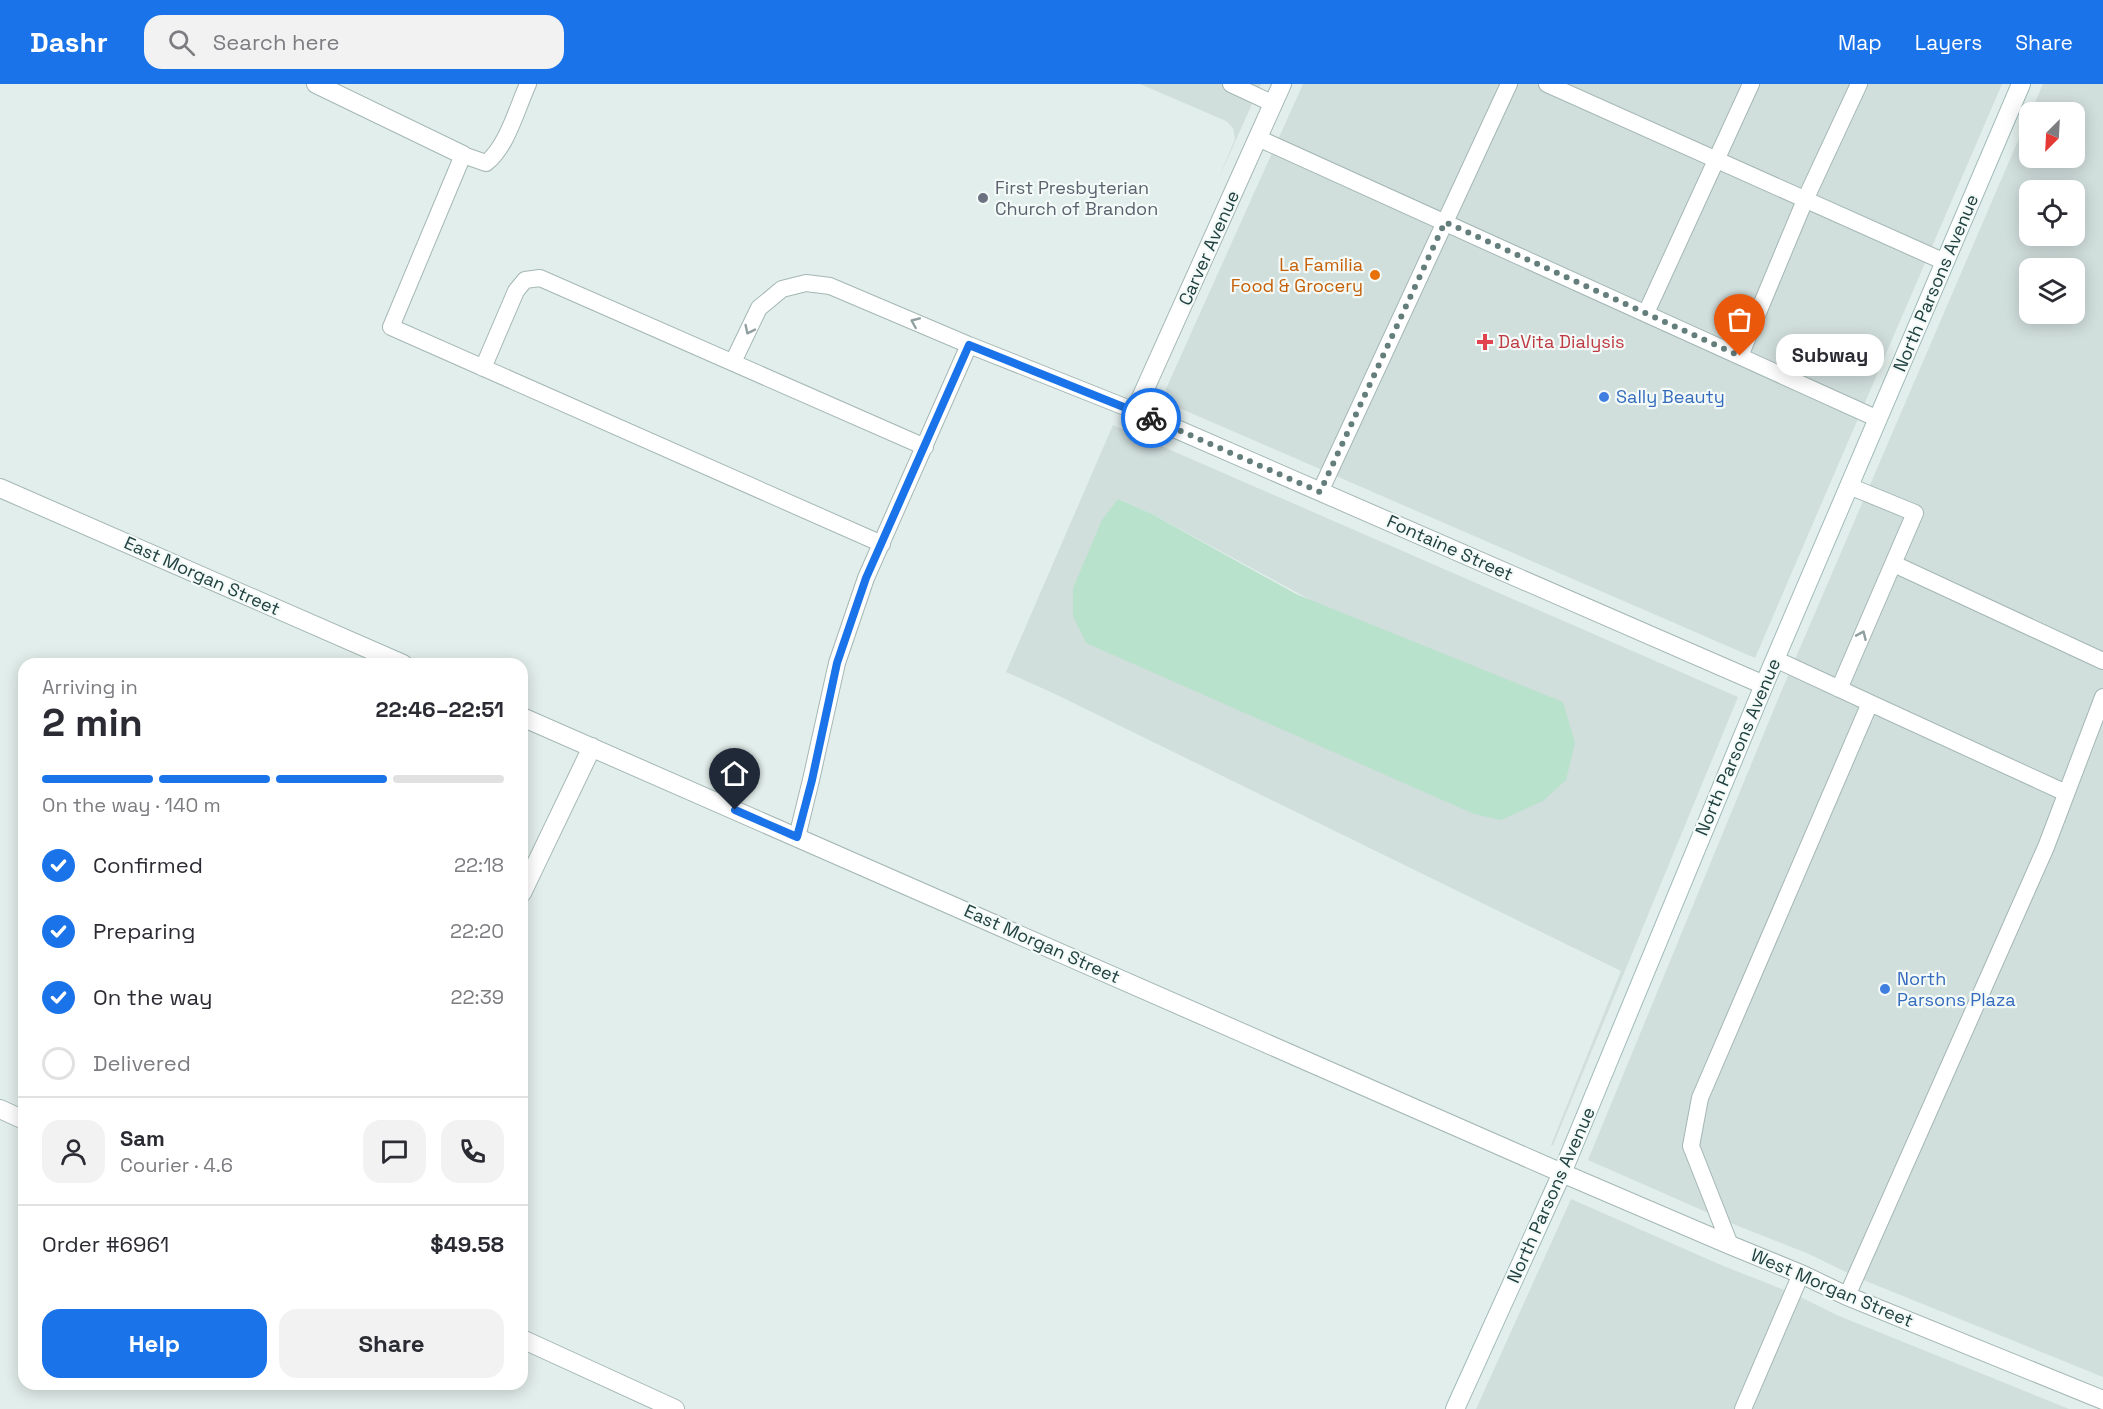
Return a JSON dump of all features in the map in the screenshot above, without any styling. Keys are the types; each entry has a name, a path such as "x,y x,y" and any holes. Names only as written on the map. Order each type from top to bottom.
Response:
{"street":[{"path":"316,84 463,155"},
{"name":"Carver Avenue","path":"1135,411 1282,84"},
{"name":"North Parsons Avenue","path":"1455,1409 1562,1173 1764,685 2021,84"},
{"name":"Fontaine Street","path":"1135,411 1764,685"},
{"name":"East Morgan Street","path":"0,488 389,658"},
{"name":"East Morgan Street","path":"528,720 1562,1173"},
{"path":"528,880 592,747"},
{"path":"0,1109 18,1117"},
{"name":"West Morgan Street","path":"1562,1173 1801,1274 1847,1296 2103,1400"},
{"path":"528,1342 675,1409"}],"lane":[{"path":"528,84 502,145 494,158 486,163 463,155 391,327 882,544"},
{"path":"1231,84 1274,104"},
{"path":"1320,492 1509,84"},
{"path":"1547,84 1945,262"},
{"path":"1646,313 1751,84"},
{"path":"1740,356 1805,200 1859,84"},
{"path":"1258,138 1878,419"},
{"path":"483,368 516,291 525,280 540,278 925,447"},
{"path":"733,362 759,308 782,290 806,283 830,286 969,345 1135,411"},
{"path":"797,837 812,780 837,663 866,578 969,345"},
{"path":"1839,689 1915,513 1849,486"},
{"path":"1894,564 2103,661"},
{"path":"1775,659 2066,793"},
{"path":"1847,1296 2046,847 2103,697"},
{"path":"1730,1245 1691,1146 1700,1098 1870,702"},
{"path":"1743,1409 1801,1274"}],"shaded area":[{"path":"1140,84 1261,84 1217,182 1235,139 1233,128 1226,121"},
{"path":"1303,84 2002,84 1755,658 1161,400"},
{"path":"2043,84 2103,84 2103,1377 1856,1277 1809,1254 1738,1226 1588,1160 1781,692 2019,138 2019,168 2085,168 2085,102 2035,102"},
{"path":"1113,425 1738,697 1553,1145 1551,1145 1621,971 1006,672","holes":["1118,499 1150,513 1575,743"]},
{"path":"1571,1199 1721,1265 1792,1293 1839,1316 2069,1409 1476,1409"}],"green space":[{"path":"1118,499 1150,513 1296,594 1563,702 1575,743 1566,780 1543,801 1501,820 1474,814 1086,643 1073,616 1073,588 1102,520"}],"way so far":[{"path":"1151,418 1320,492 1445,222 1740,356"}],"place":[{"name":"First Presbyterian Church of Brandon","path":"983,198"},
{"name":"La Familia Food & Grocery","path":"1375,275"},
{"name":"DaVita Dialysis","path":"1485,342"},
{"name":"Subway","path":"1740,356"},
{"name":"Sally Beauty","path":"1604,397"},
{"name":"North Parsons Plaza","path":"1885,989"}],"route":[{"path":"735,810 797,837 812,780 837,663 866,578 969,345 1151,418"}]}
